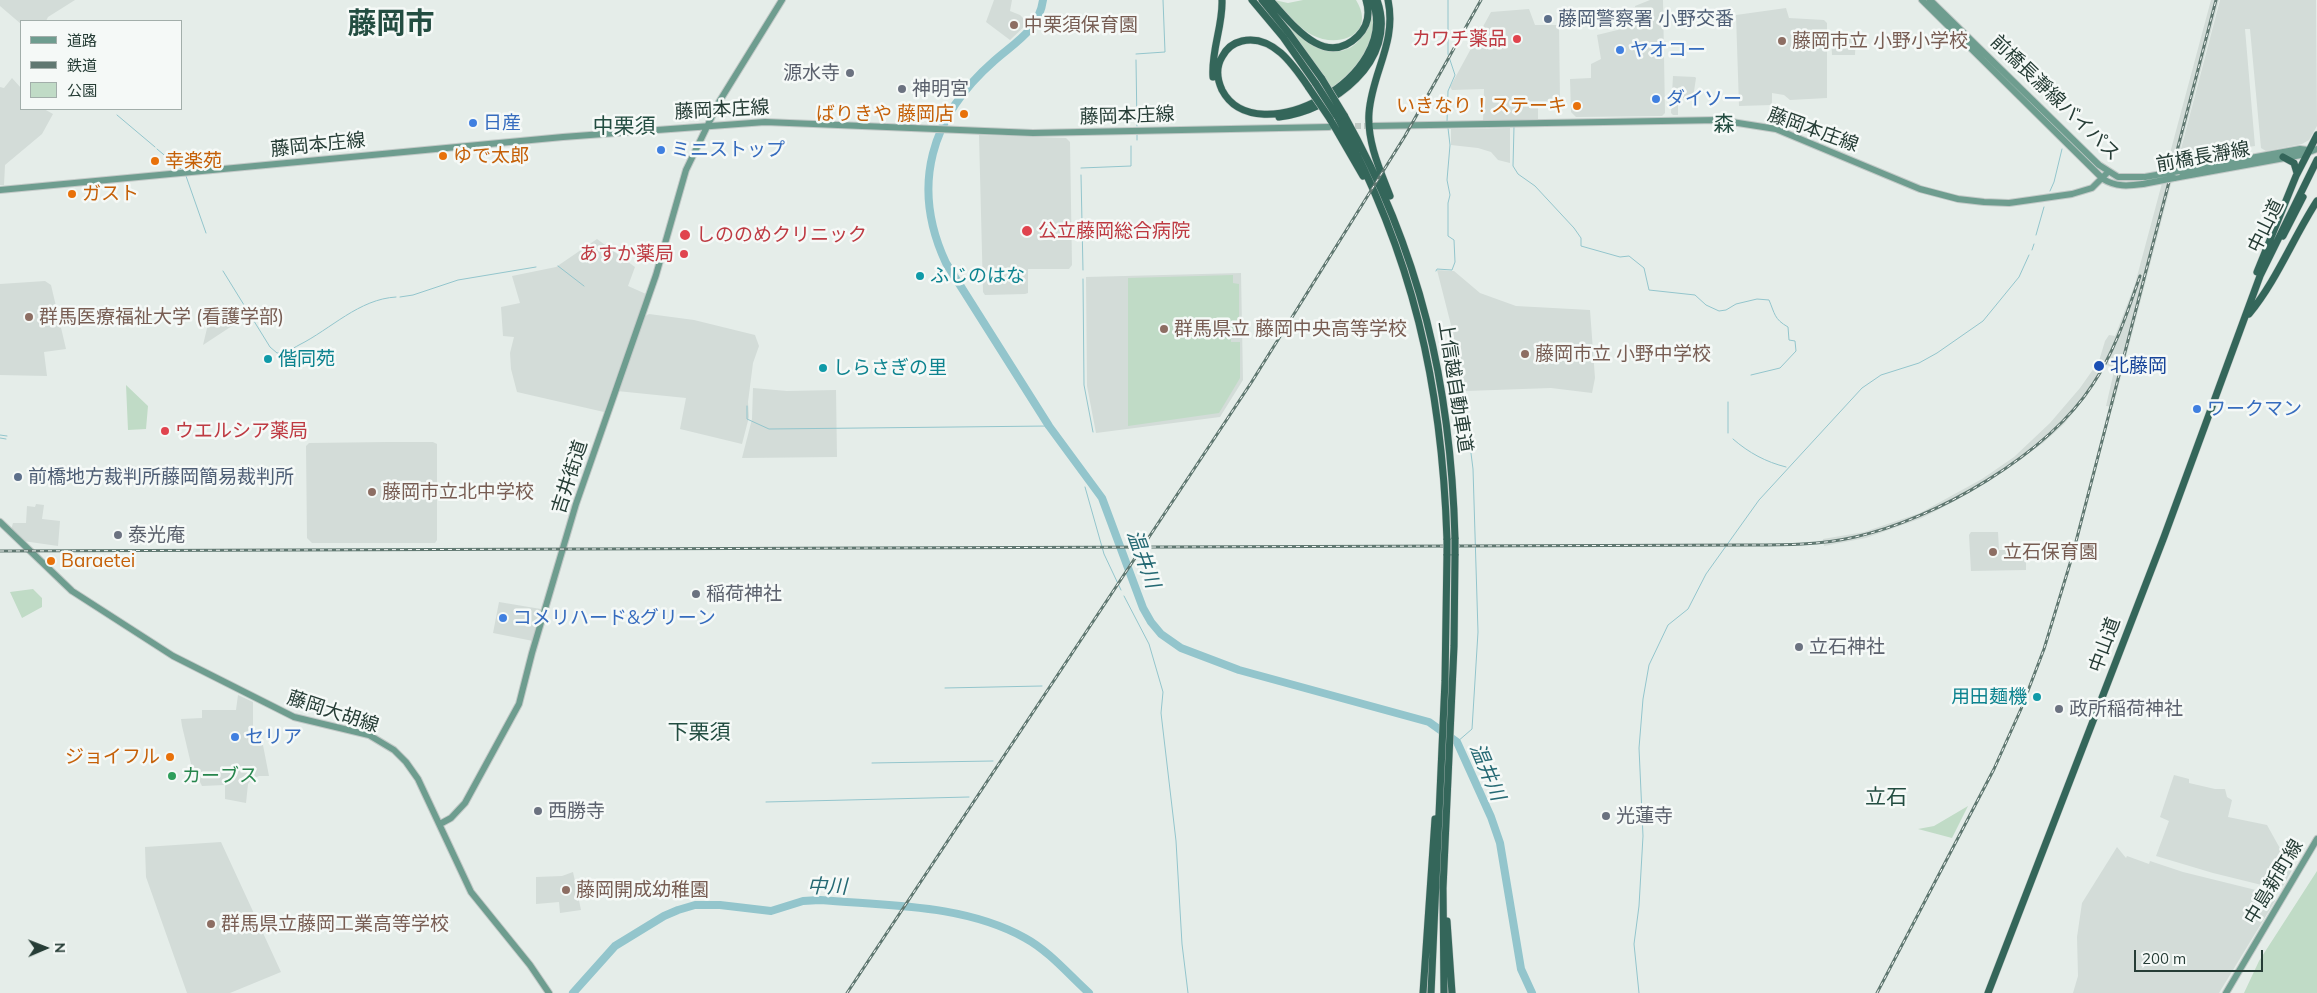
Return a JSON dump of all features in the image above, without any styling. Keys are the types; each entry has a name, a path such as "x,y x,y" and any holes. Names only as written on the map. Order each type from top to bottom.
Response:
{"highway":[{"path":"1222,0 1222,15 1213,63 1213,76 1217,88 1228,104 1238,111 1269,118 1290,115 1317,107 1338,95 1355,80 1374,55 1380,41 1382,21 1377,0"},
{"name":"上信越自動車道","path":"1252,0 1283,37 1316,84"},
{"name":"上信越自動車道","path":"1262,0 1288,32 1365,179 1402,260 1419,316 1433,386 1451,539"},
{"path":"1270,0 1302,34 1322,46 1342,46 1359,34 1368,16 1366,0"},
{"path":"1359,34 1365,18 1361,0"},
{"path":"1335,120 1316,84 1284,55 1269,45 1258,41 1246,40 1231,46 1223,54 1219,64 1218,75 1221,87 1232,102 1242,108 1260,113 1274,113 1314,103 1328,95 1345,81 1369,52 1376,26 1372,0"},
{"path":"1387,0 1390,16 1388,43 1371,100 1369,131 1376,158 1413,258 1419,289"},
{"name":"上信越自動車道","path":"1335,120 1384,193 1419,289 1435,351 1446,417 1451,539 1451,723 1446,822 1442,842"},
{"path":"2244,320 2263,256 2296,176 2313,150 2317,135"},
{"path":"2284,157 2294,163 2297,168 2296,176"},
{"name":"中山道","path":"1988,993 2164,537 2270,252 2315,170 2317,160"},
{"path":"2244,320 2273,281 2294,237 2317,201"},
{"name":"上信越自動車道","path":"1442,842 1443,741 1451,554"},
{"path":"1431,993 1442,842"},
{"path":"1423,993 1442,842"},
{"path":"1441,853 1444,993"},
{"path":"1441,853 1452,993"}],"main road":[{"name":"吉井街道","path":"440,824 451,818 465,803 520,704 532,653 576,504 644,310 686,170 707,124 736,73 782,0"},
{"name":"前橋長瀞線バイパス","path":"1922,0 2103,179"},
{"name":"前橋長瀞線バイパス","path":"1930,0 2108,172 2123,178 2144,180"},
{"name":"藤岡本庄線","path":"0,190 707,124 787,121 1033,133 1335,120"},
{"name":"藤岡本庄線","path":"1372,126 1718,120 1776,129 1920,189 1950,197 1984,202 2009,203 2090,190 2108,172"},
{"name":"前橋長瀞線","path":"2103,179 2122,186 2179,171 2300,148 2313,150"},
{"name":"前橋長瀞線","path":"2144,180 2174,178 2313,150"},
{"name":"藤岡大胡線","path":"0,522 72,592 172,656 294,717 369,735 394,750 418,778 471,892 530,965 549,993"},
{"name":"中島新町線","path":"2226,993 2317,839"}],"shaded area":[{"path":"0,0 75,0 48,17 46,20 20,20 20,23 0,6"},
{"path":"994,0 1012,0 1010,11 1020,15 1028,23 1010,40 986,22"},
{"path":"1650,0 1663,0 1665,113 1662,116 1576,117 1571,112 1570,79 1591,78 1591,64 1601,59 1597,35 1638,25 1635,6"},
{"path":"2211,0 2219,0 2113,407 2106,406 2115,367 2106,365 2087,395 2064,424 2043,443 2007,469 1953,502 1922,518 1866,538 1824,546 1823,539 1864,532 1920,513 1982,479 2014,457 2050,423 2080,388 2099,361 2105,341 2109,335 2115,336 2135,284"},
{"path":"2220,0 2316,0 2317,126 2309,140 2302,144 2266,151 2261,148 2250,29 2245,29 2255,146 2226,150 2226,159 2176,168"},
{"name":"藤岡市立 小野小学校","path":"1786,8 1789,18 1824,20 1827,23 1827,98 1790,100 1784,95 1772,93 1772,105 1739,106 1736,15"},
{"path":"1529,9 1535,25 1559,25 1560,100 1548,100 1548,106 1538,106 1538,119 1483,122 1484,89 1452,90 1450,87 1491,12"},
{"path":"1831,35 1856,35 1855,55 1832,55"},
{"path":"1673,76 1696,78 1693,98 1678,98 1678,115 1671,113"},
{"path":"12,78 20,87 20,110 46,110 53,114 42,134 5,165 4,185 0,185 0,87 4,88"},
{"path":"1510,128 1510,163 1498,160 1491,152 1478,148 1451,145 1451,129"},
{"name":"公立藤岡総合病院","path":"979,135 1066,138 1070,142 1072,265 1069,269 1028,269 1028,293 1025,294 985,295 983,292"},
{"path":"597,239 635,267 628,286 646,294 604,412 517,392 511,369 510,353 514,337 503,336 501,307 520,303 512,276 556,267"},
{"name":"藤岡市立 小野中学校","path":"1437,270 1454,271 1480,293 1516,306 1590,310 1595,378 1592,393 1551,388 1466,391 1463,388 1452,329"},
{"name":"群馬県立 藤岡中央高等学校","path":"1241,273 1243,380 1220,417 1096,433 1087,386 1086,277"},
{"name":"群馬医療福祉大学 (看護学部)","path":"45,281 51,285 66,349 44,352 47,376 0,375 0,284"},
{"path":"227,311 235,324 203,345 209,320"},
{"path":"649,314 694,320 755,335 759,346 753,363 748,402 749,417 742,444 680,429 686,398 617,391 645,316"},
{"path":"753,388 787,391 836,390 837,457 742,458 752,419"},
{"name":"藤岡市立北中学校","path":"433,442 437,444 437,540 435,543 312,543 307,538 306,446 309,443"},
{"path":"36,504 44,505 42,519 60,521 58,546 23,541 11,530 13,523 26,523 27,506 35,507"},
{"name":"立石保育園","path":"1971,532 1998,532 1999,550 2016,550 2017,554 2026,554 2026,570 1971,571 1969,535"},
{"path":"499,602 541,609 533,641 493,633"},
{"path":"238,695 253,702 253,730 250,739 262,740 269,776 259,776 251,780 248,784 246,803 225,799 225,785 202,786 191,764 181,719 202,718 202,710 236,710"},
{"path":"2174,775 2189,779 2189,783 2215,789 2225,789 2227,797 2232,800 2228,817 2267,825 2292,870 2282,888 2278,889 2213,873 2156,856 2169,821 2160,817"},
{"name":"群馬県立藤岡工業高等学校","path":"221,842 281,972 230,993 187,993 146,877 145,847"},
{"path":"2117,847 2126,858 2127,856 2149,864 2150,861 2183,872 2276,895 2275,901 2219,993 2073,993 2078,976 2077,937 2082,903"},
{"path":"573,872 581,910 560,913 559,902 536,904 536,877 562,876"}],"green space":[{"path":"1274,0 1288,3 1303,0 1356,0 1361,12 1362,22 1352,36 1343,39 1323,39 1301,28"},
{"path":"1370,12 1373,33 1370,44 1357,64 1332,88 1284,20 1311,43 1333,51 1344,50 1354,45 1363,35"},
{"name":"群馬県立 藤岡中央高等学校","path":"1233,275 1233,283 1239,284 1239,333 1231,334 1231,342 1240,342 1240,378 1219,413 1128,426 1128,278"},
{"path":"126,385 148,406 146,429 128,430"},
{"path":"33,589 42,598 42,607 22,618 10,592"},
{"path":"1968,806 1952,838 1918,829 1934,826"},
{"path":"2317,871 2317,993 2244,993 2259,961"}],"waterway":[{"name":"温井川","path":"1043,0 1041,10 1031,28 972,82 955,105 942,129 933,154 929,180 929,207 935,234 946,263 1049,426 1102,498 1143,608 1161,634 1181,648 1239,670 1429,722 1457,742 1491,817 1500,843 1521,969 1532,993"},
{"path":"1136,54 1165,52 1163,0"},
{"path":"1447,122 1448,91 1455,75 1448,54 1448,0"},
{"path":"1136,60 1137,126"},
{"path":"117,115 155,147"},
{"path":"1514,127 1513,166 1518,174 1535,186 1574,228 1581,238 1581,246 1620,257 1629,256 1644,268 1649,290 1695,295 1706,305 1719,311 1726,310 1736,304 1757,299 1769,300 1777,319 1788,327 1789,340 1795,341 1796,351 1780,368 1751,375"},
{"path":"1436,271 1437,269 1452,270 1455,262 1454,240 1448,236 1448,203 1450,195 1447,180 1450,145 1448,128"},
{"path":"1137,135 1137,140"},
{"path":"1081,168 1131,166 1131,146"},
{"path":"157,149 181,169"},
{"path":"2050,191 2062,149"},
{"path":"1081,175 1083,270"},
{"path":"186,176 206,233"},
{"path":"2036,235 2044,207"},
{"path":"2032,250 2034,244"},
{"path":"1639,993 1634,944 1639,906 1643,836 1639,748 1643,699 1649,665 1668,625 1688,609 1706,574 1759,500 1862,388 1881,375 1919,363 1937,353 1983,321 2019,277 2029,255"},
{"path":"558,266 584,286"},
{"path":"400,297 413,295 458,280 536,267"},
{"path":"223,271 270,347 277,353 286,352 357,309 370,303 396,297"},
{"path":"1083,279 1084,385 1093,432"},
{"path":"1457,742 1472,729 1478,632 1473,469 1464,398"},
{"path":"1728,402 1728,433"},
{"path":"747,406 747,419 769,429 1049,426"},
{"path":"0,435 7,436"},
{"path":"0,438 6,439"},
{"path":"1733,439 1745,449 1758,456 1786,467"},
{"path":"1085,487 1104,554 1121,590"},
{"path":"1124,596 1149,644 1163,692 1161,713 1176,841 1182,944 1188,993"},
{"path":"945,688 1042,686"},
{"path":"872,763 993,761"},
{"path":"766,802 969,797"},
{"name":"中川","path":"573,993 615,946 664,916 678,910 695,905 720,905 771,911 803,901 820,900 925,908 977,919 1001,927 1034,943 1089,993"}],"tunnel":[{"path":"1346,126 1372,126"}],"railway":[{"path":"847,993 1251,383 1405,136 1481,0"},
{"path":"1877,993 1994,769 2021,709 2044,649 2072,557 2216,0"},
{"path":"0,551 1762,545 1829,542 1887,528 1954,499 2019,459 2048,435 2073,410 2101,371 2120,332 2140,276"}],"place":[{"name":"藤岡警察署 小野交番","path":"1548,19"},
{"name":"中栗須保育園","path":"1014,25"},
{"name":"カワチ薬品","path":"1517,39"},
{"name":"藤岡市立 小野小学校","path":"1782,41"},
{"name":"ヤオコー","path":"1620,50"},
{"name":"源水寺","path":"850,73"},
{"name":"神明宮","path":"902,89"},
{"name":"ダイソー","path":"1656,99"},
{"name":"いきなり！ステーキ","path":"1577,106"},
{"name":"ばりきや 藤岡店","path":"964,114"},
{"name":"日産","path":"473,123"},
{"name":"ミニストップ","path":"661,150"},
{"name":"ゆで太郎","path":"443,156"},
{"name":"幸楽苑","path":"155,161"},
{"name":"ガスト","path":"72,194"},
{"name":"公立藤岡総合病院","path":"1027,231"},
{"name":"しののめクリニック","path":"685,235"},
{"name":"あすか薬局","path":"684,254"},
{"name":"ふじのはな","path":"920,276"},
{"name":"群馬医療福祉大学 (看護学部)","path":"29,317"},
{"name":"群馬県立 藤岡中央高等学校","path":"1164,329"},
{"name":"藤岡市立 小野中学校","path":"1525,354"},
{"name":"偕同苑","path":"268,359"},
{"name":"北藤岡","path":"2099,366"},
{"name":"しらさぎの里","path":"823,368"},
{"name":"ワークマン","path":"2197,409"},
{"name":"ウエルシア薬局","path":"165,431"},
{"name":"前橋地方裁判所藤岡簡易裁判所","path":"18,477"},
{"name":"藤岡市立北中学校","path":"372,492"},
{"name":"泰光庵","path":"118,535"},
{"name":"立石保育園","path":"1993,552"},
{"name":"Baraetei","path":"51,561"},
{"name":"稲荷神社","path":"696,594"},
{"name":"コメリハード&グリーン","path":"503,618"},
{"name":"立石神社","path":"1799,647"},
{"name":"用田麺機","path":"2037,697"},
{"name":"政所稲荷神社","path":"2059,709"},
{"name":"セリア","path":"235,737"},
{"name":"ジョイフル","path":"170,757"},
{"name":"カーブス","path":"172,776"},
{"name":"西勝寺","path":"538,811"},
{"name":"光蓮寺","path":"1606,816"},
{"name":"藤岡開成幼稚園","path":"566,890"},
{"name":"群馬県立藤岡工業高等学校","path":"211,924"}],"district":[{"name":"藤岡市","path":"391,24"},
{"name":"森","path":"1724,125"},
{"name":"中栗須","path":"624,127"},
{"name":"下栗須","path":"699,733"},
{"name":"立石","path":"1886,798"}]}
